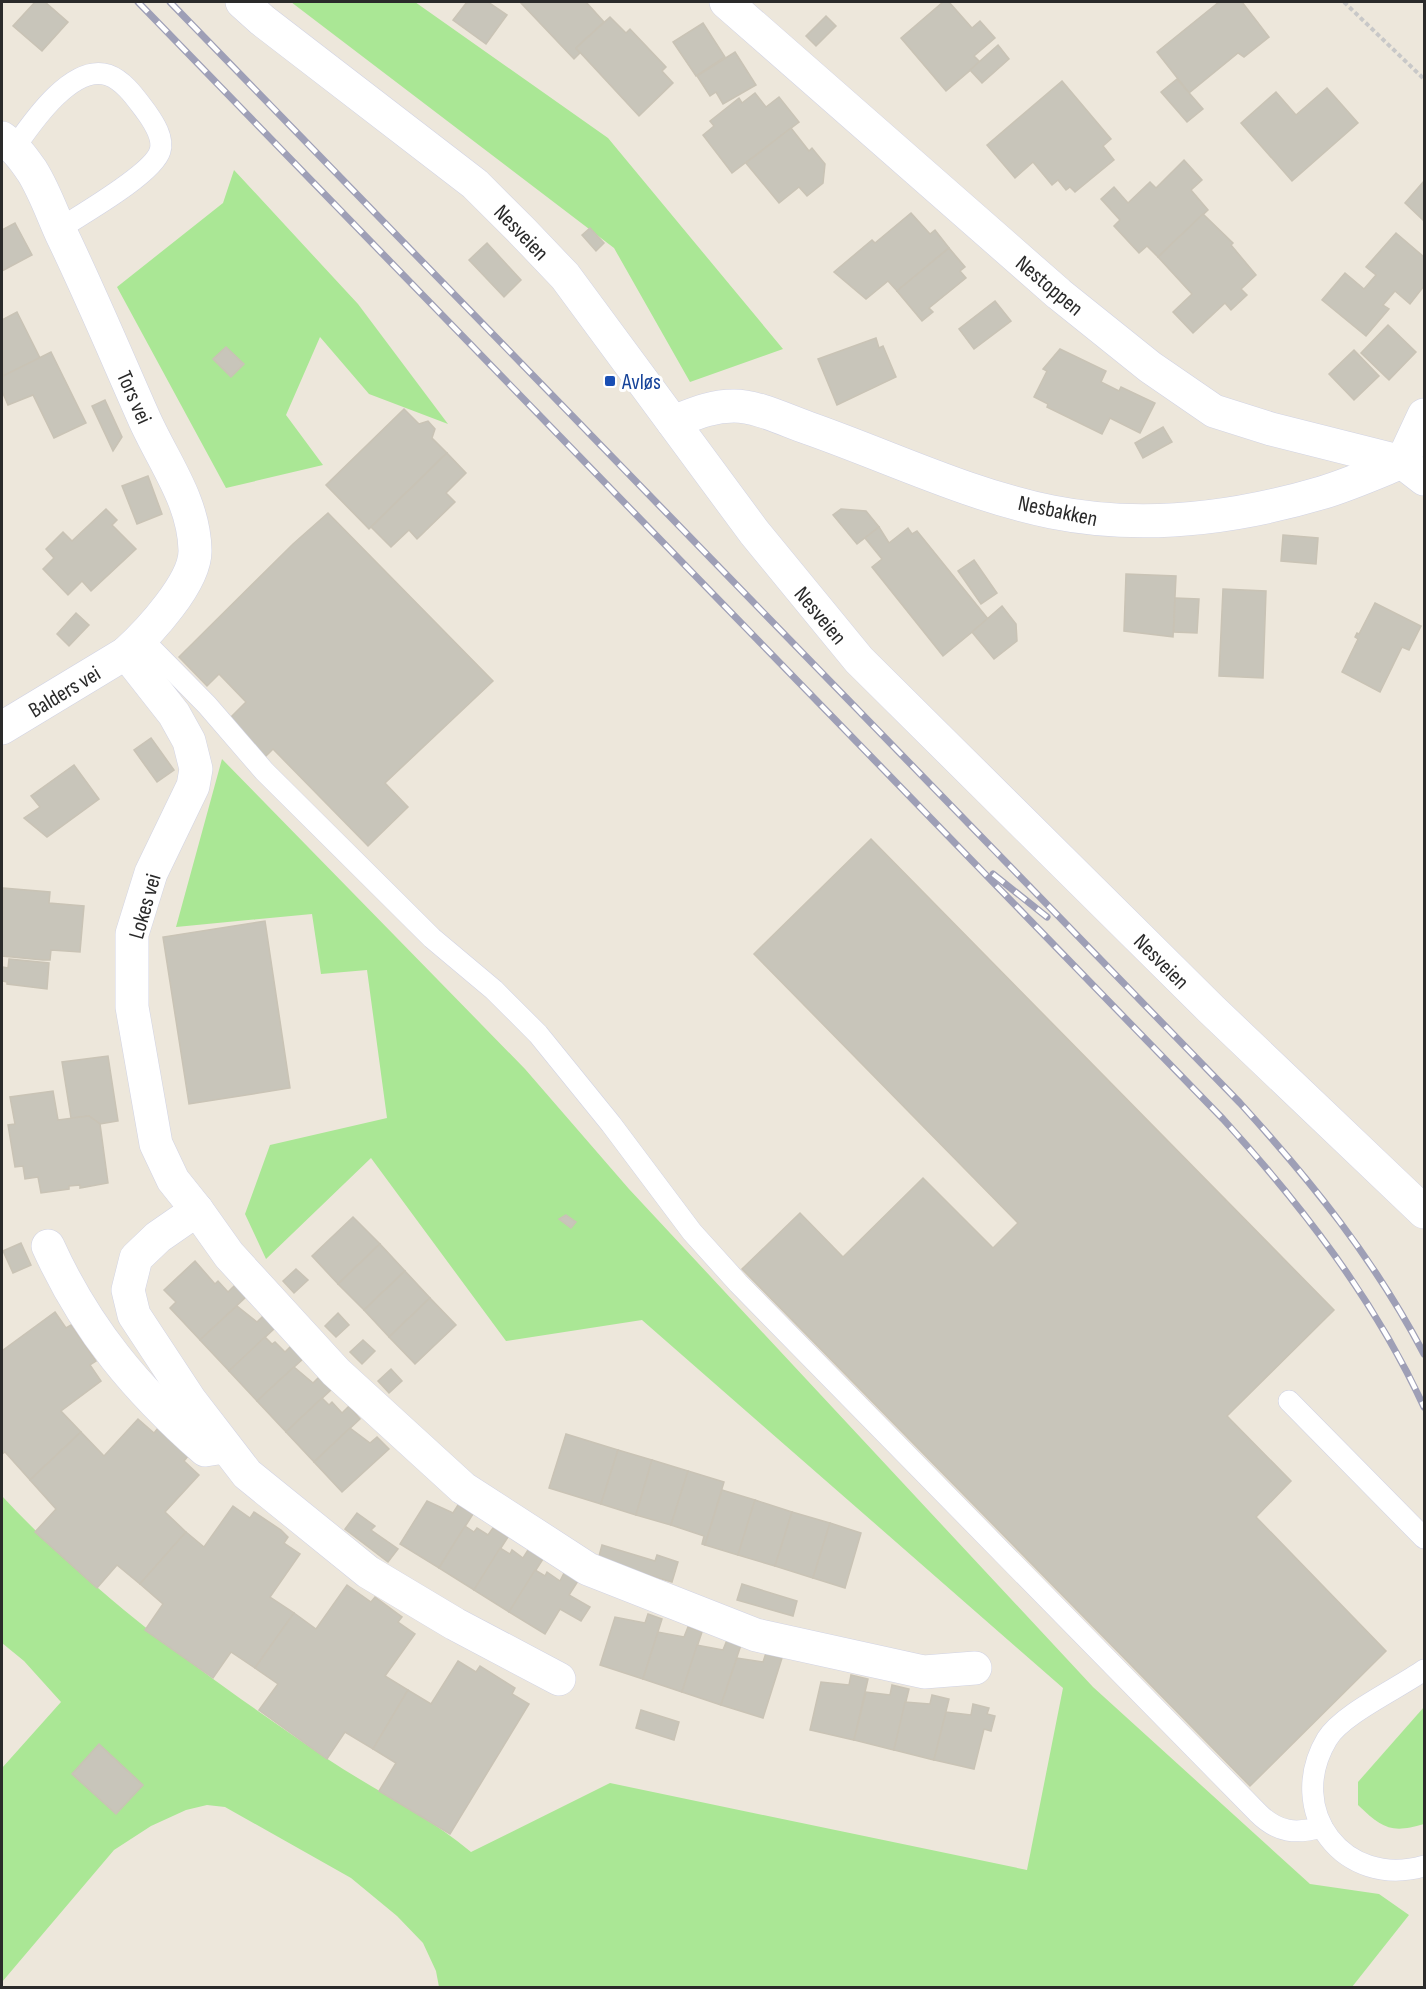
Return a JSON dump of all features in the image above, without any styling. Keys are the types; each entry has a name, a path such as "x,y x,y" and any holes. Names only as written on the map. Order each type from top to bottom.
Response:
{"street":[{"name":"Nesveien","path":"242,2 262,20 475,184 565,276 796,586 859,660 1211,1010 1425,1212"},
{"name":"Nestoppen","path":"726,2 1059,294 1150,367 1214,411 1413,471"},
{"name":"Tors vei","path":"8,143 33,173 150,432 191,516 195,552 184,581 169,606 134,646"},
{"name":"Nesbakken","path":"673,422 710,407 736,405 869,449 987,494 1051,512 1110,520 1183,521 1262,508 1413,471"},
{"path":"1413,471 1425,415"},
{"name":"Balders vei","path":"2,728 134,646"},
{"name":"Lokes vei","path":"134,646 189,741 196,769 193,786 152,873 132,934 132,996 144,1083 156,1144 173,1180 229,1255 336,1372 463,1488 588,1569 756,1635 924,1672 975,1668"},
{"path":"197,1210 158,1236 136,1258 128,1290 134,1315 150,1341 190,1400 226,1447 247,1474 368,1572 455,1624 559,1679"},
{"path":"48,1246 66,1285 118,1364 168,1417 206,1450 226,1447"}],"lane":[{"path":"8,143 74,81 89,75 107,75 132,93 158,128 161,150 150,168 59,229"},
{"path":"134,646 207,705 264,771 432,938 494,990 538,1034 692,1232 738,1283 1270,1825 1284,1831 1301,1833 1322,1827"},
{"path":"1289,1401 1425,1538"},
{"path":"1425,1670 1345,1721 1329,1737 1319,1755 1314,1776 1313,1800 1322,1827 1331,1843 1347,1857 1368,1866 1387,1870 1425,1866"}],"path":[{"path":"1344,2 1425,79"}],"green space":[{"path":"291,2 415,2 608,138 783,349 690,382 614,248"},
{"path":"234,170 358,304 448,424 369,394 320,337 286,415 323,465 226,488 117,287 223,203"},
{"path":"222,759 525,1069 629,1189 1093,1687 1310,1884 1379,1894 1409,1915 1352,1987 439,1987 436,1971 423,1943 397,1916 351,1878 225,1807 207,1805 186,1810 151,1826 114,1850 2,1982 2,1768 61,1702 24,1661 2,1643 2,1496 77,1569 156,1636 198,1668 326,1758 418,1814 471,1852 610,1783 1027,1870 1063,1688 642,1320 506,1341 371,1158 266,1259 245,1214 270,1145 387,1118 367,970 321,974 312,914 176,927"},
{"path":"1424,1707 1424,1824 1403,1828 1388,1827 1374,1819 1358,1805 1358,1782"}],"building":[{"path":"35,2 45,2 68,22 42,51 13,26"},
{"path":"467,2 488,2 507,15 486,44 453,20"},
{"path":"520,2 586,2 604,22 576,48 580,53 574,59"},
{"path":"943,2 949,2 972,28 980,21 995,38 974,56 980,62 946,91 901,38"},
{"path":"1219,2 1242,2 1269,37 1244,57 1238,53 1189,93 1157,52"},
{"path":"826,16 836,26 816,46 806,36"},
{"path":"610,17 626,33 630,29 666,67 662,71 673,83 639,116 576,48"},
{"path":"703,23 725,57 696,76 673,42"},
{"path":"998,45 1009,59 982,83 970,70"},
{"path":"735,52 756,85 723,104 716,92 710,96 697,76"},
{"path":"1177,79 1203,109 1187,122 1161,92"},
{"path":"1062,81 1111,139 1103,146 1114,160 1075,192 1070,187 1066,190 1058,180 1052,185 1033,162 1015,178 987,145"},
{"path":"1327,88 1358,123 1292,181 1241,123 1276,92 1296,115"},
{"path":"755,93 766,107 779,97 799,122 732,173 703,135 714,126 710,121 739,98 742,103"},
{"path":"791,128 809,151 812,148 825,164 823,183 807,196 799,187 779,203 746,163"},
{"path":"1184,160 1202,180 1191,190 1208,210 1158,257 1147,246 1139,253 1114,226 1120,220 1101,199 1114,187 1128,203 1150,182 1156,188"},
{"path":"1424,181 1424,221 1405,203"},
{"path":"911,213 930,234 935,230 949,248 897,291 888,281 866,299 834,272 872,240 875,243"},
{"path":"1203,214 1233,243 1231,245 1256,275 1241,289 1247,295 1231,310 1225,303 1193,333 1173,312 1192,294 1158,257"},
{"path":"15,223 32,255 2,271 2,230"},
{"path":"590,228 604,243 596,251 582,235"},
{"path":"1396,233 1424,257 1424,286 1410,304 1395,291 1383,305 1389,309 1366,336 1322,300 1345,273 1364,289 1376,275 1366,267"},
{"path":"487,243 521,280 504,297 469,260"},
{"path":"949,248 965,267 960,271 966,278 929,308 933,312 922,321 897,291"},
{"path":"995,301 1011,321 974,349 959,329"},
{"path":"17,312 40,358 3,376 2,320"},
{"path":"1388,325 1416,352 1389,380 1361,353"},
{"path":"876,338 879,348 883,346 896,377 837,405 818,359"},
{"path":"226,347 244,364 231,377 213,359"},
{"path":"1060,349 1106,371 1101,382 1119,391 1121,387 1155,403 1140,433 1110,418 1102,434 1047,407 1048,404 1034,397 1047,371 1043,369"},
{"path":"1354,350 1379,376 1354,400 1329,374"},
{"path":"51,352 86,423 54,438 33,395 8,405 2,391 3,376"},
{"path":"105,400 122,437 113,451 92,406"},
{"path":"404,409 419,424 428,421 435,429 432,438 447,453 369,529 326,485"},
{"path":"1163,427 1172,442 1143,458 1135,443"},
{"path":"447,453 466,473 446,493 455,502 417,539 409,530 391,547 371,527"},
{"path":"148,476 162,514 137,524 122,486"},
{"path":"106,509 117,520 112,525 136,549 91,591 82,581 68,595 43,569 54,558 46,549 63,532 72,541"},
{"path":"841,509 866,511 879,527 857,544 833,515"},
{"path":"328,513 493,681 385,783 408,807 368,846 273,749 264,758 228,720 246,702 219,674 207,686 179,657 293,544"},
{"path":"879,527 889,543 908,528 912,534 917,531 988,619 943,656 872,567 882,559 865,538"},
{"path":"1283,535 1318,538 1316,564 1281,561"},
{"path":"974,560 997,593 981,604 958,571"},
{"path":"1126,574 1176,576 1173,637 1124,631"},
{"path":"1223,589 1266,591 1263,678 1219,676"},
{"path":"1175,598 1199,599 1197,633 1174,632"},
{"path":"1375,603 1421,626 1409,650 1402,647 1380,692 1342,672 1358,639 1355,637 1357,633 1359,634"},
{"path":"1002,606 1016,624 1017,641 994,659 972,632"},
{"path":"76,613 89,625 69,646 57,634"},
{"path":"151,738 174,770 157,782 134,750"},
{"path":"74,765 99,799 47,837 24,818 40,807 31,796"},
{"path":"871,839 1334,1310 1227,1416 1291,1481 1256,1517 1386,1651 1250,1786 742,1269 800,1213 843,1257 923,1178 993,1248 1018,1223 754,954"},
{"path":"3,888 50,892 49,903 84,906 80,952 51,950 50,960 2,956"},
{"path":"265,921 290,1088 189,1104 163,937"},
{"path":"9,959 49,963 47,989 7,984 2,981 2,967 8,968"},
{"path":"108,1056 118,1121 100,1124 89,1116 71,1118 62,1062"},
{"path":"53,1091 58,1120 89,1116 100,1124 108,1183 80,1188 80,1185 69,1186 69,1189 41,1193 38,1177 25,1179 23,1166 15,1167 8,1125 15,1124 10,1097"},
{"path":"566,1215 576,1222 571,1228 559,1219"},
{"path":"353,1217 380,1244 338,1284 312,1256"},
{"path":"21,1243 31,1265 13,1273 3,1251"},
{"path":"380,1244 405,1271 364,1310 338,1284"},
{"path":"195,1261 215,1284 218,1281 228,1292 235,1285 246,1297 200,1340 170,1308 176,1302 164,1290"},
{"path":"296,1269 308,1280 294,1293 283,1281"},
{"path":"405,1271 430,1298 389,1337 364,1310"},
{"path":"430,1298 456,1325 415,1364 389,1337"},
{"path":"237,1306 257,1322 264,1315 275,1328 229,1371 200,1340"},
{"path":"55,1312 66,1328 71,1325 96,1361 90,1365 101,1381 61,1411 81,1432 30,1480 5,1452 2,1454 2,1351"},
{"path":"338,1313 349,1325 336,1337 325,1326"},
{"path":"265,1337 272,1344 275,1342 285,1352 292,1345 304,1358 257,1401 229,1371"},
{"path":"363,1340 375,1351 362,1364 350,1352"},
{"path":"294,1367 313,1383 320,1376 332,1389 286,1432 257,1401"},
{"path":"391,1369 402,1381 389,1393 378,1381"},
{"path":"322,1398 329,1405 332,1402 342,1413 349,1406 360,1419 314,1462 286,1432"},
{"path":"138,1419 154,1433 158,1428 188,1456 184,1461 199,1475 165,1512 186,1532 140,1584 117,1565 97,1588 35,1532 56,1509 30,1480 81,1432 104,1456"},
{"path":"350,1428 370,1443 377,1437 389,1449 342,1492 314,1462"},
{"path":"566,1434 618,1450 601,1504 549,1488"},
{"path":"618,1450 652,1460 636,1515 601,1504"},
{"path":"652,1460 688,1471 671,1525 636,1515"},
{"path":"688,1471 724,1482 705,1545 702,1544 704,1536 671,1525"},
{"path":"722,1490 755,1500 738,1555 705,1545"},
{"path":"755,1500 792,1512 775,1566 738,1555"},
{"path":"427,1501 453,1513 458,1505 473,1514 439,1568 400,1544"},
{"path":"233,1506 250,1518 254,1512 281,1530 288,1537 284,1543 300,1554 270,1597 294,1613 255,1668 231,1652 213,1678 145,1630 163,1604 140,1584 186,1532 204,1547"},
{"path":"792,1512 830,1523 813,1578 775,1566"},
{"path":"357,1513 375,1526 371,1530 398,1549 388,1562 345,1529"},
{"path":"830,1523 861,1533 845,1588 813,1578"},
{"path":"465,1526 474,1532 477,1528 488,1535 493,1528 508,1537 474,1590 439,1568"},
{"path":"602,1545 655,1561 657,1555 678,1562 672,1582 598,1560"},
{"path":"500,1548 510,1554 512,1550 523,1558 528,1550 543,1559 509,1612 474,1590"},
{"path":"535,1570 545,1576 547,1572 560,1581 564,1573 578,1581 569,1595 590,1607 581,1621 560,1609 545,1634 509,1612"},
{"path":"742,1584 797,1601 793,1616 737,1600"},
{"path":"347,1585 371,1602 375,1597 402,1617 398,1622 415,1634 385,1676 408,1690 373,1749 345,1732 327,1759 259,1710 278,1684 255,1668 294,1613 316,1629"},
{"path":"648,1614 662,1619 643,1679 600,1665 615,1617 645,1623"},
{"path":"688,1627 702,1632 682,1692 643,1679 658,1632 684,1637"},
{"path":"727,1640 741,1645 721,1705 682,1692 697,1645 723,1650"},
{"path":"766,1653 782,1658 763,1718 721,1705 737,1658 763,1662"},
{"path":"458,1661 476,1672 480,1666 515,1688 512,1694 529,1704 450,1834 379,1791 396,1763 373,1749 408,1690 431,1704"},
{"path":"851,1675 868,1679 854,1740 810,1730 821,1682 849,1685"},
{"path":"892,1685 909,1689 894,1750 854,1740 866,1692 890,1695"},
{"path":"932,1695 949,1699 934,1760 894,1750 905,1702 930,1704"},
{"path":"973,1704 989,1708 987,1714 995,1716 991,1731 984,1729 974,1769 934,1760 946,1712 971,1715"},
{"path":"641,1710 679,1722 674,1740 636,1728"},
{"path":"99,1744 143,1785 116,1814 72,1774"}],"railway":[{"path":"138,2 1223,1119 1309,1220 1335,1256 1383,1329 1424,1407"},
{"path":"170,2 1240,1103 1317,1192 1363,1254 1405,1319 1424,1354"},
{"path":"993,874 1047,917"}],"place":[{"name":"Avløs","path":"610,381"}]}
